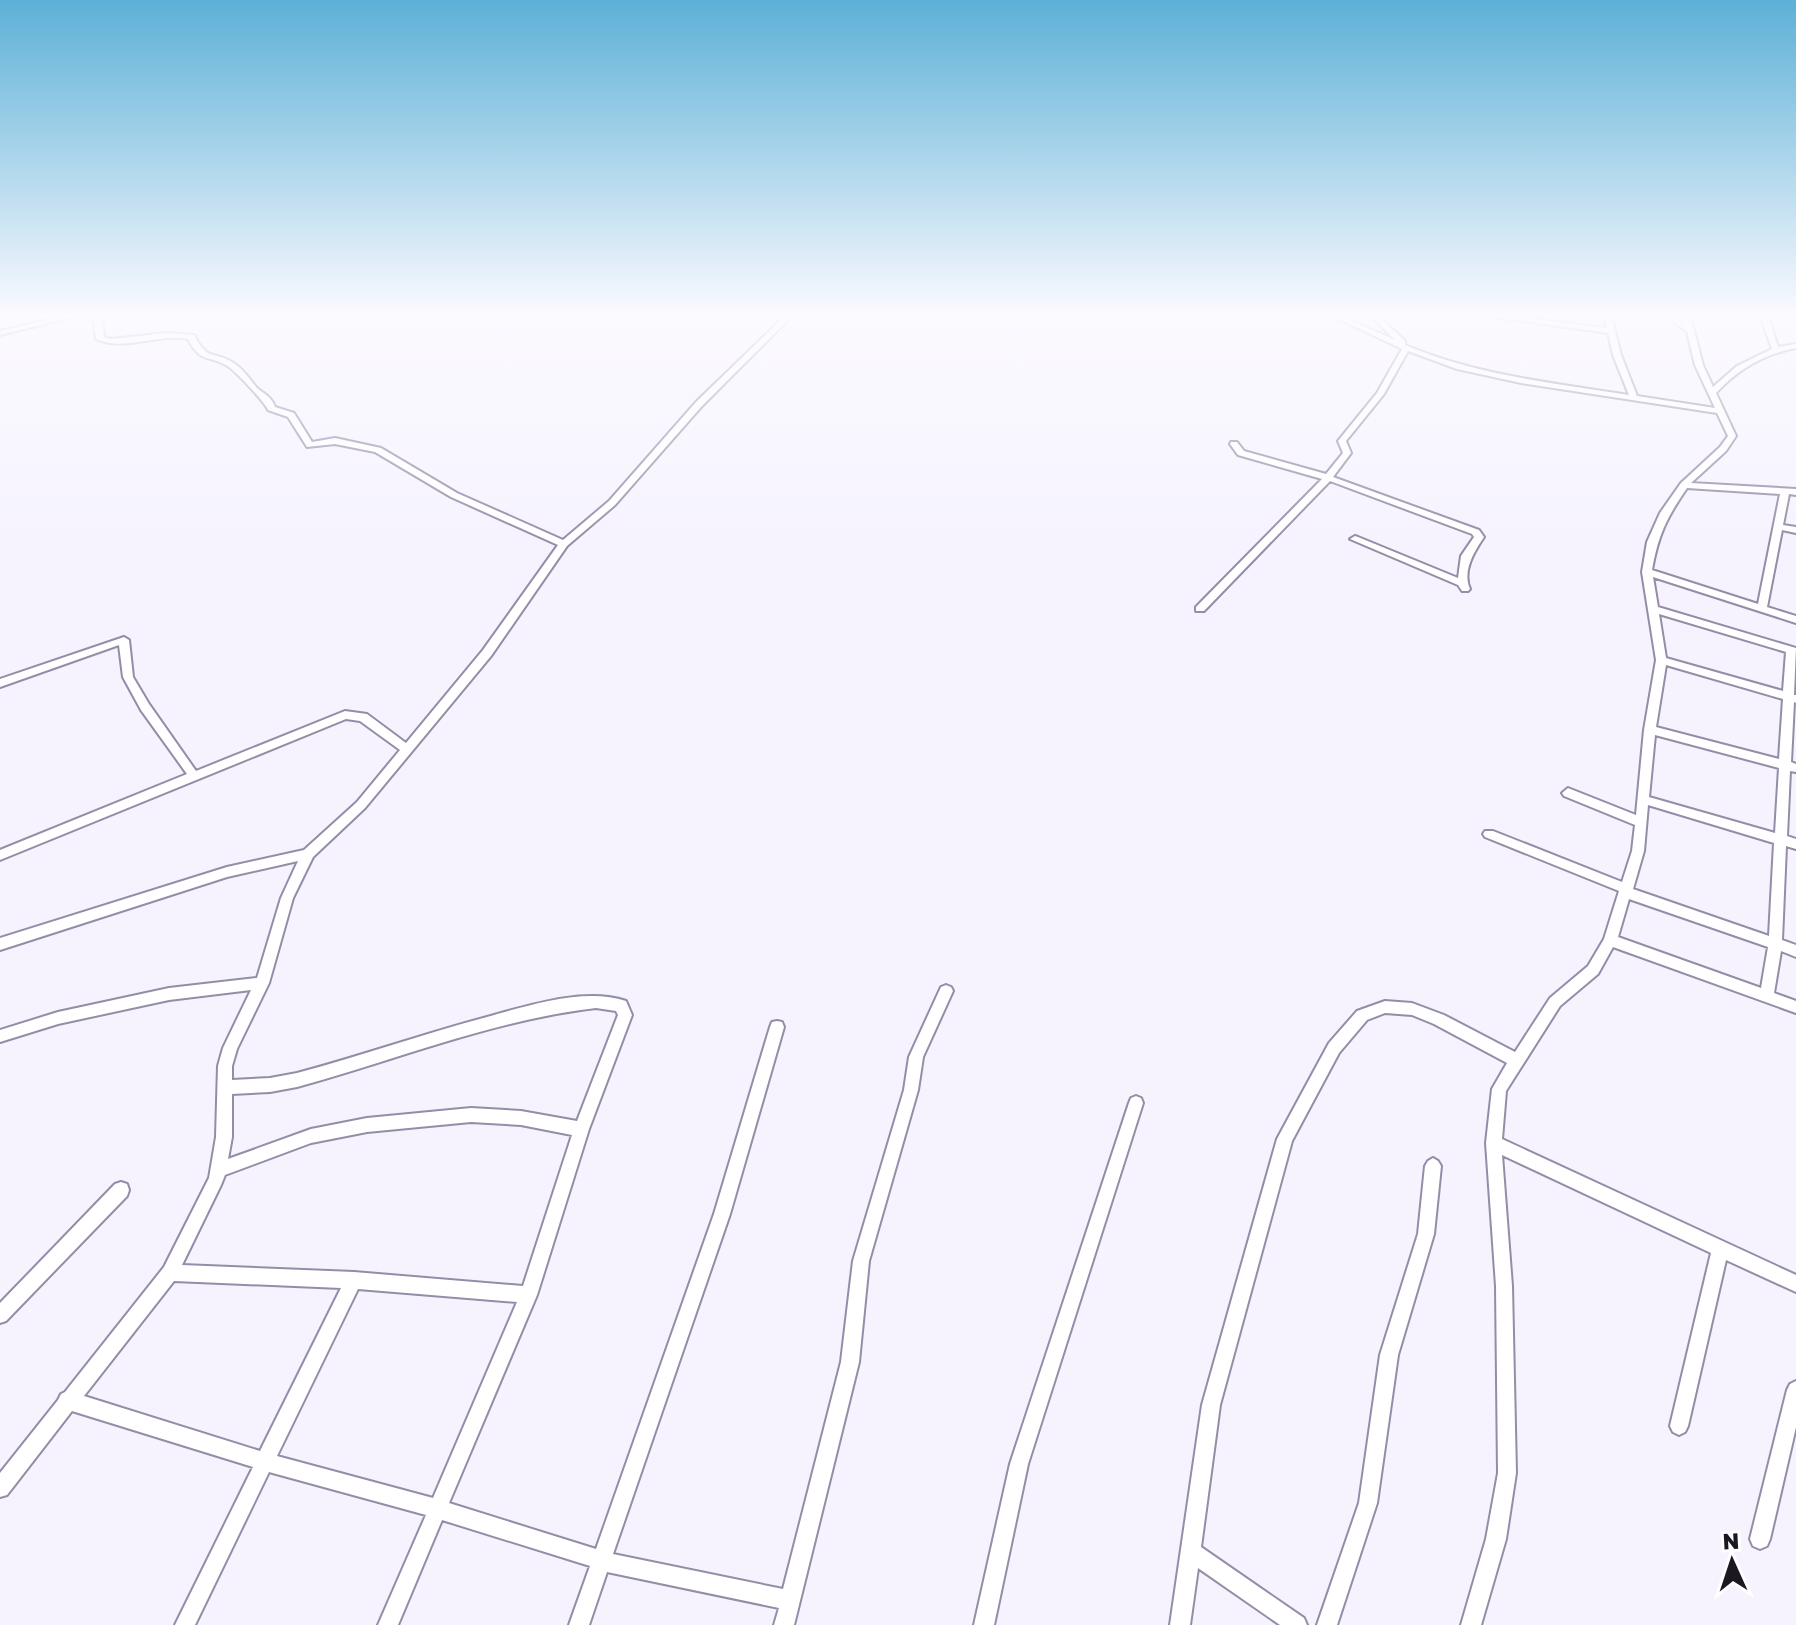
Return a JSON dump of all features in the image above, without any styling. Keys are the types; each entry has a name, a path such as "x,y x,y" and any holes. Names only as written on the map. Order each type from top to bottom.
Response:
{"street":[{"path":"253,391 269,401 271,408 291,415 310,445 335,441 378,450 454,495 564,544"},
{"path":"0,1488 170,1273 216,1180 224,1137 225,1066 230,1048 262,983 287,898 308,854 361,805 487,653 564,544 612,503 712,391"},
{"path":"1200,609 1328,478 1347,453 1342,441 1382,391"},
{"path":"1586,391 1718,411"},
{"path":"1632,391 1634,398"},
{"path":"1471,1625 1496,1539 1507,1473 1504,1286 1494,1143 1499,1089 1555,1002 1593,970 1610,940 1638,851 1650,730 1661,660 1647,572 1652,542 1665,513 1684,485 1723,449 1732,436 1730,427 1718,411 1713,392"},
{"path":"1234,444 1241,453 1328,478 1476,532 1479,537 1466,556 1464,586 1355,539"},
{"path":"1684,485 1791,492 1777,526 1762,609"},
{"path":"1777,526 1796,530"},
{"path":"1647,572 1796,620"},
{"path":"1653,609 1793,650 1791,766 1781,839 1775,944 1767,997"},
{"path":"0,683 124,640 128,677 145,707 194,776"},
{"path":"1661,660 1793,698"},
{"path":"0,855 345,715 363,717 407,749"},
{"path":"1650,730 1791,766"},
{"path":"1568,793 1640,822"},
{"path":"1642,799 1796,844"},
{"path":"1489,834 1626,890 1796,951"},
{"path":"0,944 227,872 308,854"},
{"path":"1610,940 1796,1007"},
{"path":"0,1036 58,1018 169,994 262,983"},
{"path":"784,1625 850,1362 861,1261 911,1090 916,1057 946,991"},
{"path":"224,1088 295,1081 516,1016 571,1005 611,1001 621,1005 625,1015 581,1129 529,1295 388,1625"},
{"path":"1180,1625 1211,1405 1285,1139 1334,1048 1362,1015 1385,1007 1412,1009 1439,1019 1517,1061"},
{"path":"579,1625 722,1214 777,1027"},
{"path":"984,1625 1019,1464 1136,1103"},
{"path":"218,1170 311,1136 367,1125 471,1115 521,1118 581,1129"},
{"path":"1494,1143 1796,1284"},
{"path":"1327,1625 1368,1503 1389,1355 1426,1234 1433,1166"},
{"path":"0,1315 121,1190"},
{"path":"1679,1426 1720,1248"},
{"path":"170,1273 354,1280 529,1295"},
{"path":"185,1625 354,1280"},
{"path":"1760,1539 1796,1390"},
{"path":"67,1400 265,1462 438,1509 603,1561 789,1600"},
{"path":"1191,1552 1297,1625"}]}
